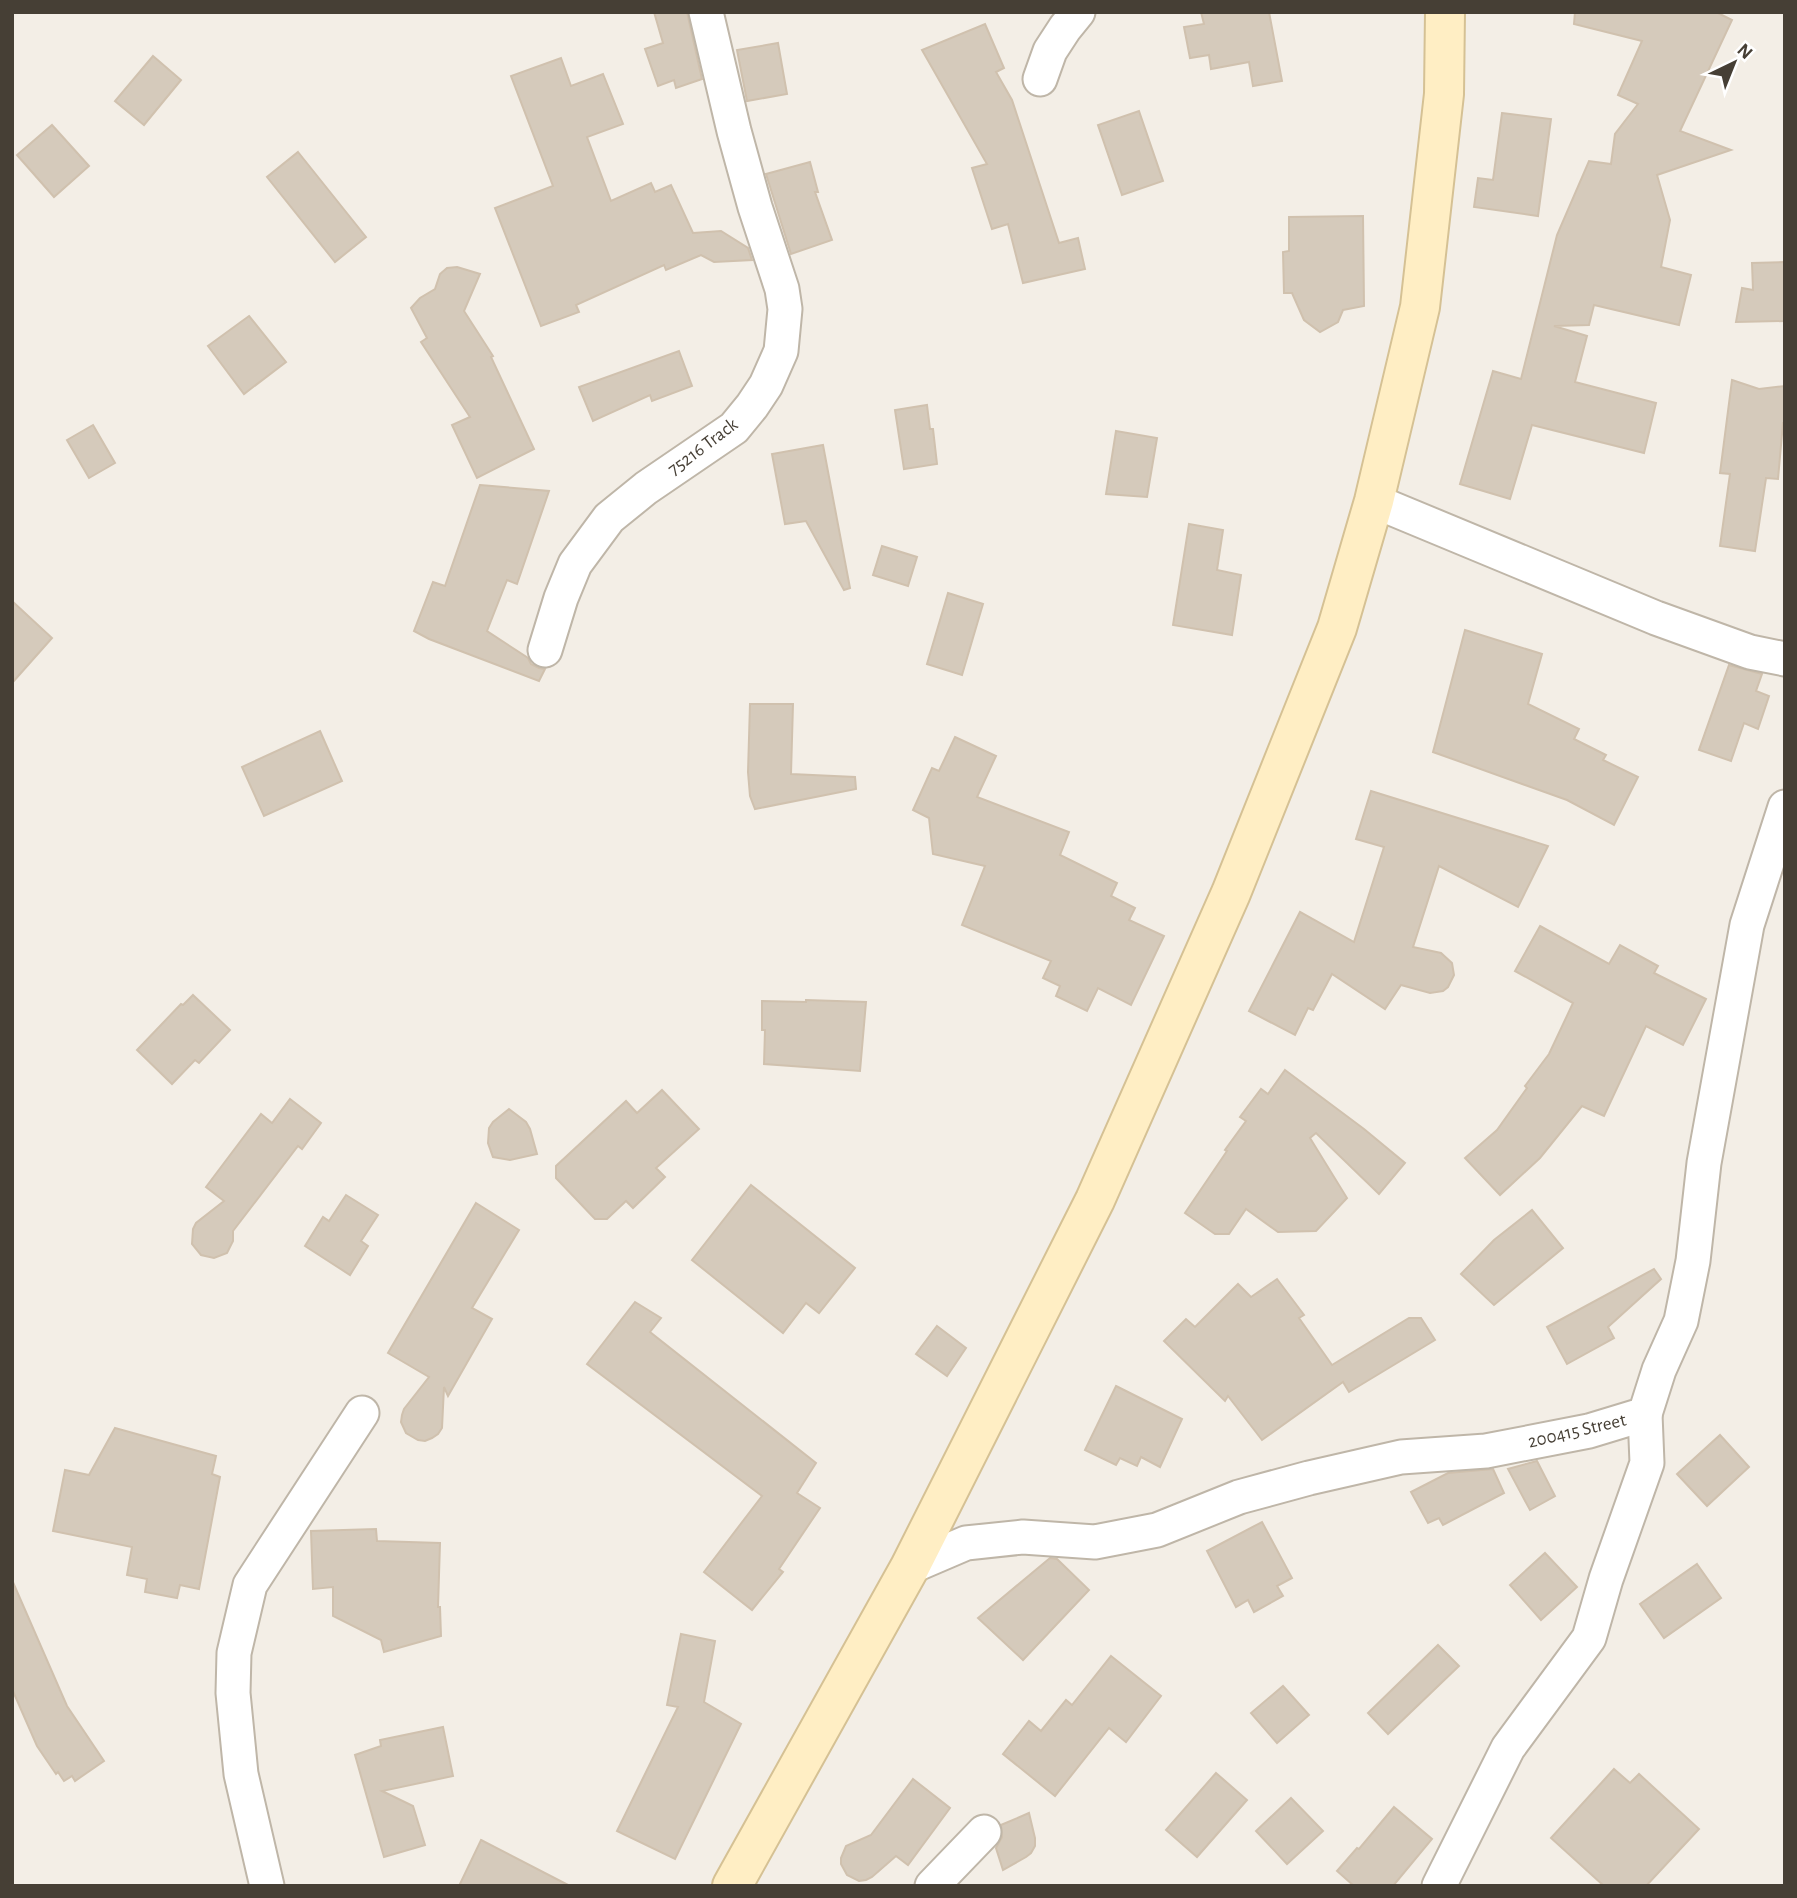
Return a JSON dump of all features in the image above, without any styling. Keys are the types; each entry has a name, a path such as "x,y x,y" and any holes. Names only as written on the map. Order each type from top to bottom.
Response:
{"street":[{"name":"75216 Track","path":"545,650 575,564 608,518 646,488 734,428 766,385 781,351 785,309 782,289 734,131 706,12"},
{"path":"1040,79 1050,51 1078,12"},
{"path":"732,1886 910,1567 1095,1200 1231,893 1337,628 1374,501 1420,307 1444,94 1446,12"},
{"path":"1374,501 1656,618 1750,652 1785,659"},
{"name":"200415 Street","path":"910,1567 966,1543 1023,1537 1095,1542 1157,1530 1239,1497 1322,1475 1401,1457 1486,1451 1589,1431 1645,1414 1659,1370 1681,1321 1693,1261 1704,1163 1747,925 1785,807"},
{"path":"267,1886 241,1774 233,1693 234,1653 250,1585 362,1413"},
{"path":"1439,1886 1508,1748 1589,1638 1606,1579 1647,1463 1645,1414"},
{"path":"932,1886 984,1832"}],"building":[{"path":"654,12 687,12 702,79 676,88 674,80 658,86 645,49 663,43"},
{"path":"1201,12 1269,12 1282,81 1253,86 1249,62 1211,69 1209,55 1190,58 1184,27 1204,24"},
{"path":"1575,12 1716,12 1732,20 1680,131 1731,150 1657,175 1670,220 1661,267 1691,275 1679,325 1594,305 1589,325 1554,326 1587,336 1575,382 1656,403 1644,453 1532,425 1510,499 1460,484 1493,371 1521,379 1557,235 1589,161 1611,164 1615,134 1638,104 1618,95 1642,41 1574,24"},
{"path":"985,24 1004,68 996,72 1012,100 1059,243 1078,238 1085,269 1023,283 1008,224 992,229 972,168 987,164 922,50"},
{"path":"778,43 787,94 747,101 737,50"},
{"path":"153,56 181,80 144,125 115,101"},
{"path":"561,58 571,86 603,74 623,124 587,137 611,201 651,183 655,192 671,185 693,233 721,231 748,248 752,260 714,262 701,255 666,270 664,265 576,305 579,312 541,326 495,208 553,186 511,76"},
{"path":"1139,111 1163,181 1122,195 1098,125"},
{"path":"1502,113 1551,119 1538,216 1474,207 1478,178 1493,180"},
{"path":"52,125 89,166 54,197 17,155"},
{"path":"298,152 366,237 335,262 267,177"},
{"path":"810,162 818,192 815,192 832,240 791,254 766,174"},
{"path":"1363,216 1364,306 1343,310 1338,322 1320,332 1304,320 1292,293 1284,293 1283,252 1289,251 1289,217"},
{"path":"1785,262 1785,321 1736,322 1742,288 1753,290 1752,263"},
{"path":"457,267 480,274 464,311 493,356 491,357 534,449 477,478 452,425 470,417 421,342 427,338 411,308 420,298 435,289 440,274 447,268"},
{"path":"249,316 286,362 244,394 208,346"},
{"path":"679,351 692,386 652,401 650,395 593,421 579,387"},
{"path":"1732,380 1759,389 1785,386 1785,423 1778,479 1766,478 1755,551 1720,546 1730,474 1720,473"},
{"path":"927,405 937,464 904,469 895,410"},
{"path":"93,425 115,463 89,478 67,440"},
{"path":"1116,431 1157,438 1147,497 1106,494"},
{"path":"823,445 850,588 844,590 806,521 785,524 772,454"},
{"path":"480,485 549,491 517,584 507,580 487,631 528,658 531,664 545,669 539,681 414,631 433,582 445,586"},
{"path":"1189,524 1223,530 1217,570 1241,575 1232,635 1173,625"},
{"path":"882,546 917,557 908,586 873,575"},
{"path":"948,593 983,604 962,675 927,664"},
{"path":"12,601 52,638 12,683"},
{"path":"1465,630 1542,654 1528,704 1579,729 1574,739 1606,755 1603,760 1638,777 1614,825 1567,800 1433,752"},
{"path":"1729,665 1762,674 1756,691 1769,696 1758,729 1744,723 1731,761 1699,750"},
{"path":"750,704 793,704 791,774 855,777 856,789 755,809 750,796 748,772"},
{"path":"320,731 342,781 264,816 242,767"},
{"path":"955,737 996,756 977,797 1069,832 1060,855 1117,883 1111,896 1135,908 1129,920 1164,936 1131,1005 1098,988 1087,1011 1056,996 1060,986 1043,978 1051,961 962,925 985,866 933,854 929,818 913,810 932,768 939,771"},
{"path":"1371,791 1548,846 1518,907 1439,866 1413,947 1441,953 1452,963 1454,975 1443,991 1430,993 1401,985 1385,1009 1332,974 1313,1010 1308,1008 1295,1035 1249,1011 1300,912 1354,942 1384,847 1356,839"},
{"path":"1540,926 1609,964 1620,945 1658,966 1654,973 1706,999 1683,1045 1646,1026 1604,1116 1582,1106 1540,1158 1500,1195 1465,1158 1497,1130 1527,1088 1525,1086 1549,1054 1573,1003 1515,971"},
{"path":"193,995 230,1030 199,1063 195,1060 172,1084 137,1050"},
{"path":"762,1001 866,1002 860,1071 764,1064"},
{"path":"1285,1070 1405,1163 1379,1194 1316,1133 1310,1138 1347,1198 1316,1231 1278,1232 1246,1209 1229,1234 1215,1234 1185,1213 1246,1121 1240,1117 1261,1089 1268,1094"},
{"path":"662,1090 699,1129 656,1168 665,1177 633,1208 626,1201 607,1219 595,1219 556,1178 556,1166 626,1101 637,1113"},
{"path":"290,1099 321,1123 302,1149 298,1146 233,1231 233,1241 227,1253 214,1258 201,1255 192,1244 193,1229 196,1223 224,1201 206,1187 261,1114 272,1123"},
{"path":"509,1109 526,1122 537,1154 510,1160 493,1157 488,1143 489,1128"},
{"path":"751,1185 855,1268 819,1313 806,1303 783,1333 692,1260"},
{"path":"346,1195 378,1215 361,1241 368,1246 350,1275 305,1246 323,1217 329,1221"},
{"path":"476,1203 519,1230 472,1308 492,1319 448,1396 444,1387 442,1428 432,1438 418,1440 406,1433 401,1422 402,1415 429,1377 388,1353"},
{"path":"1532,1210 1563,1248 1494,1305 1461,1274 1494,1240"},
{"path":"1654,1269 1661,1279 1608,1327 1614,1338 1567,1364 1547,1327"},
{"path":"1277,1279 1304,1315 1299,1318 1332,1365 1409,1318 1421,1318 1435,1340 1349,1392 1343,1382 1262,1440 1228,1396 1225,1401 1164,1341 1186,1319 1195,1327 1238,1284 1251,1297"},
{"path":"635,1302 661,1318 650,1332 816,1463 797,1493 820,1508 779,1569 783,1572 752,1610 704,1572 762,1496 587,1364"},
{"path":"937,1326 966,1348 947,1376 916,1354"},
{"path":"1116,1386 1182,1419 1160,1467 1141,1457 1137,1466 1120,1458 1116,1465 1085,1450"},
{"path":"115,1428 216,1456 212,1474 220,1477 199,1589 180,1585 177,1598 145,1592 147,1579 127,1575 132,1547 53,1531 65,1470 89,1475"},
{"path":"1720,1435 1749,1467 1707,1506 1677,1474"},
{"path":"1537,1461 1555,1496 1530,1510 1508,1469"},
{"path":"1493,1469 1504,1493 1443,1525 1439,1518 1428,1523 1411,1492 1448,1473"},
{"path":"1262,1522 1292,1578 1277,1586 1283,1596 1254,1612 1248,1600 1236,1607 1207,1551"},
{"path":"376,1529 377,1541 440,1543 438,1607 441,1636 384,1652 381,1640 333,1616 333,1587 313,1589 311,1531"},
{"path":"1545,1553 1577,1587 1541,1620 1510,1585"},
{"path":"1050,1558 1057,1559 1089,1590 1023,1660 978,1618"},
{"path":"1697,1564 1721,1598 1664,1638 1640,1604"},
{"path":"12,1580 67,1706 104,1761 75,1781 72,1776 64,1781 58,1772 56,1774 37,1746 12,1689"},
{"path":"681,1634 715,1641 704,1702 741,1724 675,1859 617,1831 678,1707 667,1705"},
{"path":"1438,1645 1459,1666 1388,1734 1368,1713"},
{"path":"1111,1656 1161,1696 1126,1742 1109,1728 1055,1796 1003,1754 1029,1721 1041,1731 1066,1700 1072,1705"},
{"path":"1283,1686 1309,1715 1277,1743 1251,1713"},
{"path":"443,1727 453,1776 382,1791 413,1806 425,1845 384,1857 355,1755 381,1746 380,1740"},
{"path":"1614,1769 1630,1783 1639,1774 1699,1829 1646,1886 1604,1886 1551,1838"},
{"path":"1216,1773 1247,1800 1197,1857 1166,1830"},
{"path":"913,1779 950,1808 908,1865 896,1856 866,1880 859,1881 847,1875 841,1864 846,1846 871,1835"},
{"path":"1291,1798 1323,1831 1287,1864 1256,1831"},
{"path":"1394,1807 1432,1839 1393,1886 1354,1886 1337,1871"},
{"path":"1029,1813 1035,1846 1026,1857 1003,1870 996,1848 1002,1837 1001,1825"},
{"path":"481,1840 570,1886 459,1886"}]}
